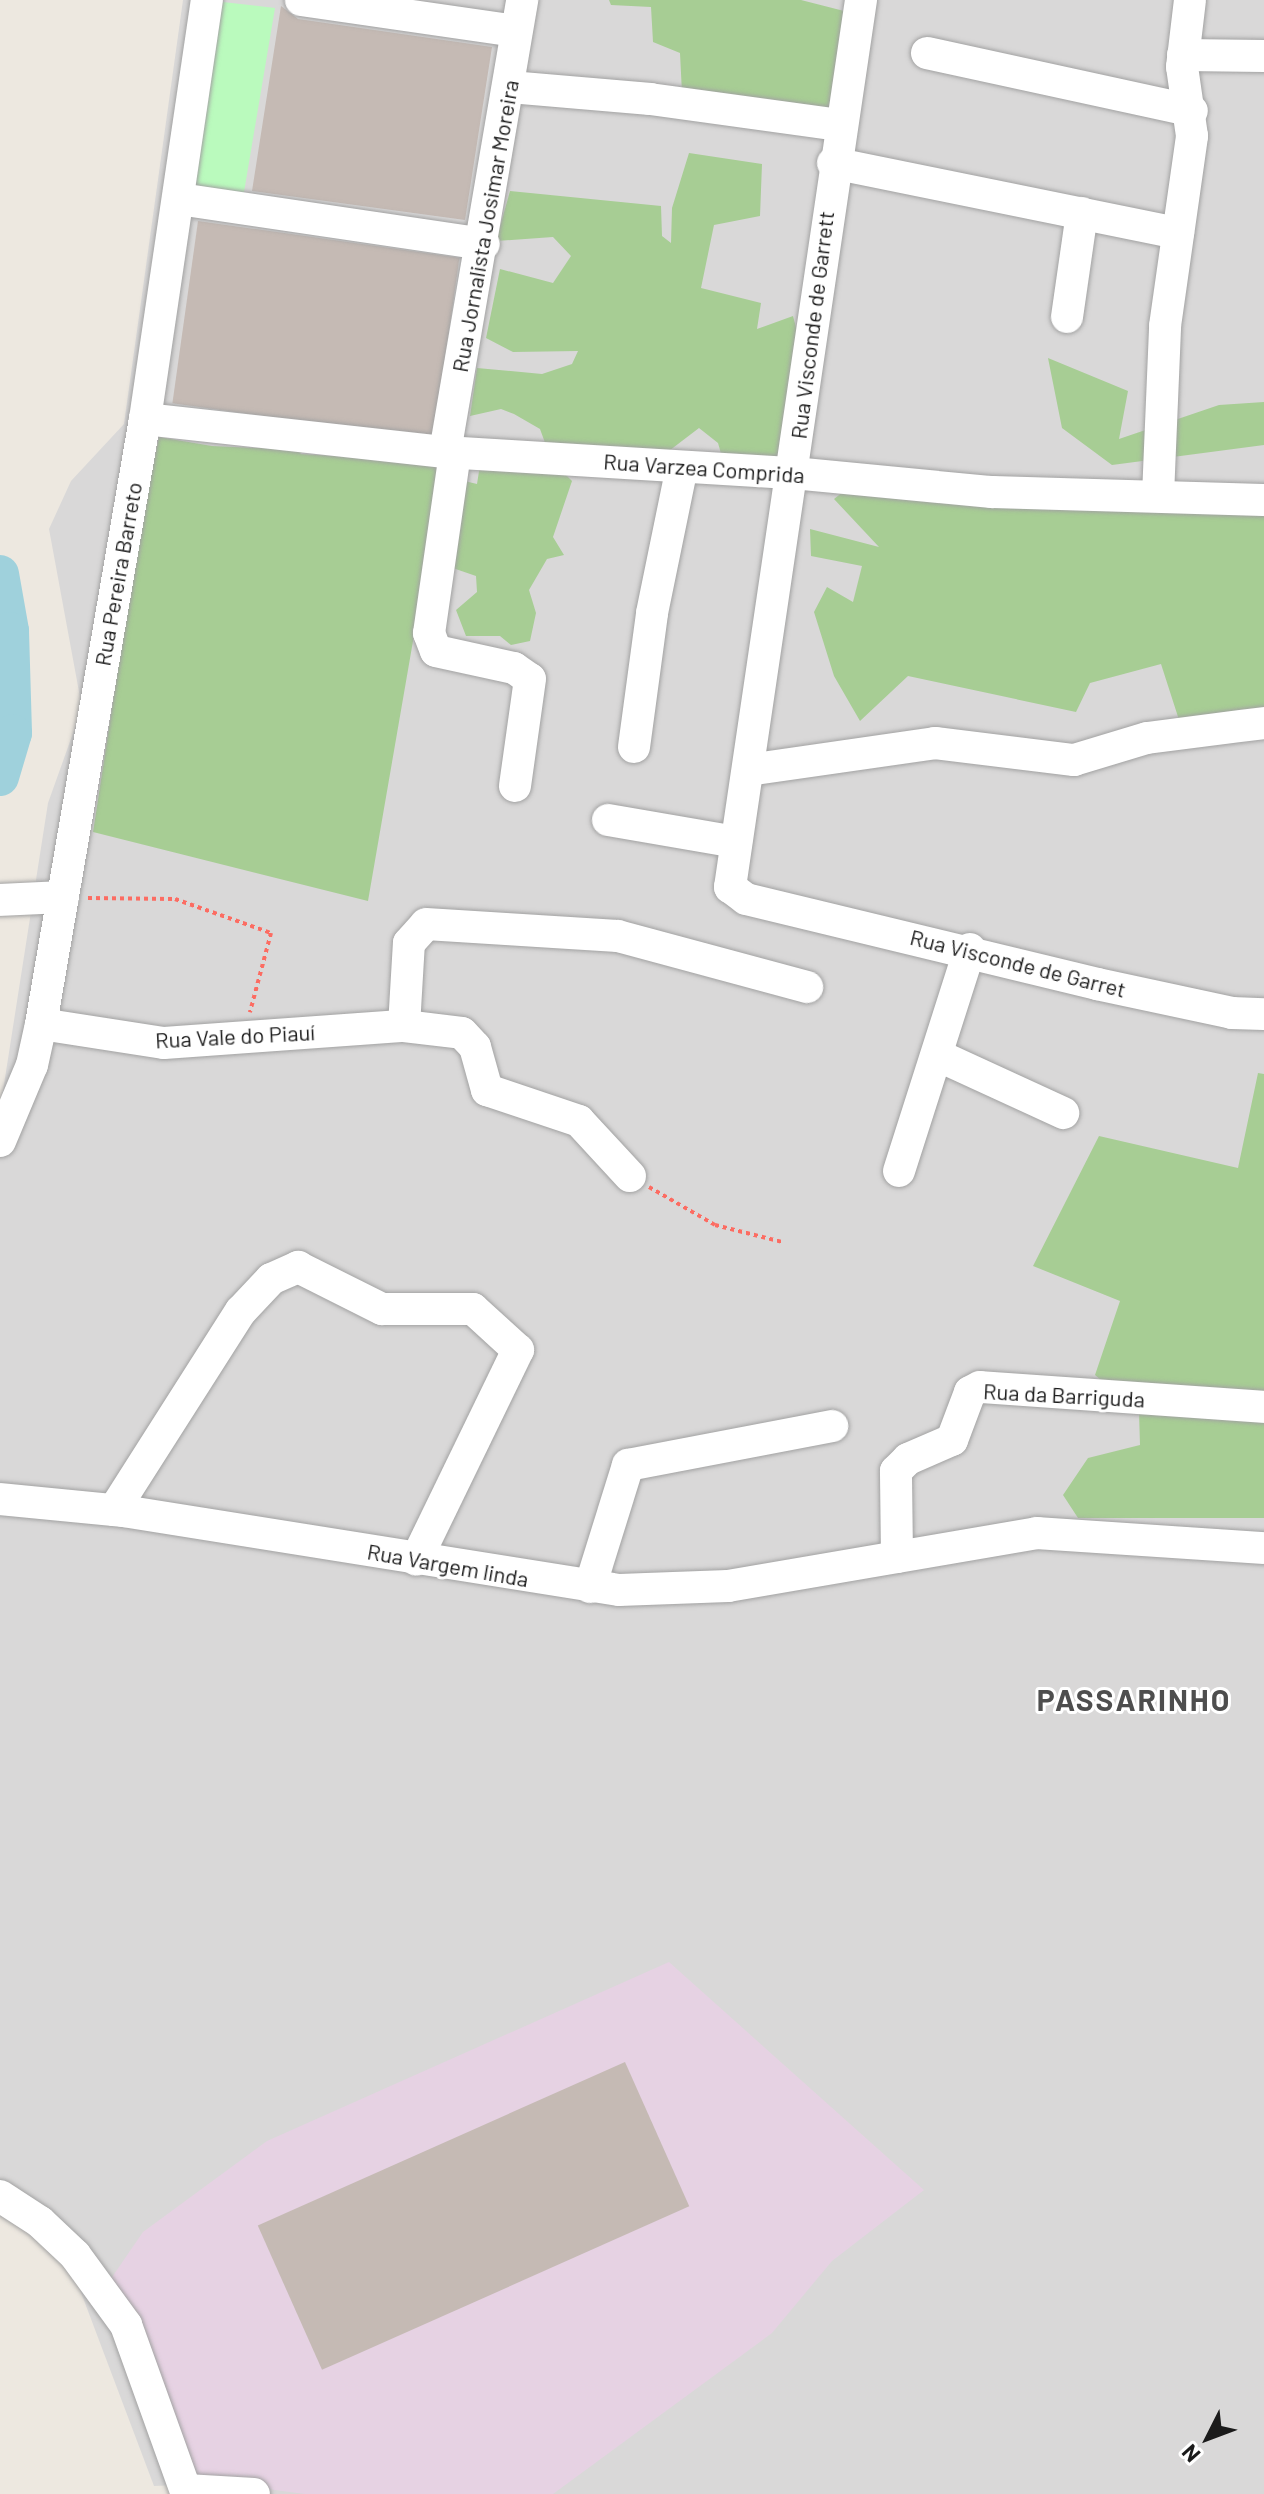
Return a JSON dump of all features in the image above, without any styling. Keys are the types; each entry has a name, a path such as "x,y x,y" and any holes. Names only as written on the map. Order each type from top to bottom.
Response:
{"street":[{"name":"Rua Pereira Barreto","path":"0,1141 9,1100 41,1024 145,419 207,0"},
{"path":"301,0 515,31"},
{"name":"Rua Jornalista Josimar Moreira","path":"515,786 530,679 514,668 448,657 436,651 432,642 437,559 450,452 522,0"},
{"name":"Rua Visconde de Garrett","path":"774,906 733,892 736,842 793,473 833,163 861,0"},
{"path":"1158,496 1162,364 1192,111 1183,55 1190,0"},
{"path":"927,53 1192,111"},
{"path":"1183,55 1264,56"},
{"path":"510,87 650,99 840,125"},
{"path":"833,163 1178,233"},
{"path":"179,199 484,244"},
{"path":"1067,317 1082,213"},
{"name":"Rua Varzea Comprida","path":"145,419 450,452 793,473 992,492 1264,500"},
{"path":"634,747 652,613 682,467"},
{"path":"748,770 935,743 1074,760 1147,738 1264,723"},
{"path":"608,820 736,842"},
{"path":"0,900 63,897"},
{"name":"Rua Visconde de Garret","path":"774,906 970,949 1097,984 1264,1014"},
{"path":"394,1027 409,943 426,924 618,936 807,987"},
{"path":"899,1171 970,949"},
{"name":"Rua Vale do Piauí","path":"41,1024 164,1043 394,1027 462,1033 475,1047 487,1090 579,1121 630,1176"},
{"path":"937,1055 1063,1113"},
{"path":"114,1510 241,1311 271,1279 298,1267 382,1309 473,1309 518,1350 416,1560"},
{"name":"Rua da Barriguda","path":"897,1557 896,1471 908,1459 952,1440 970,1392 980,1387 1264,1407"},
{"path":"590,1587 628,1465 832,1426"},
{"name":"Rua Vargem linda","path":"0,1499 114,1510 590,1587 671,1592 1037,1533 1264,1548"},
{"path":"0,2196 40,2222 75,2255 126,2325 186,2492 254,2494"}],"path":[{"path":"63,897 175,899 271,933 243,1037"},
{"path":"630,1176 715,1225 782,1242"}],"shaded area":[{"path":"183,0 1264,0 1264,2494 239,2494 200,2484 154,2486 68,2258 0,2205 0,1110 48,803 82,708 49,529 71,481 124,424"},
{"path":"669,1962 924,2190 832,2261 772,2333 553,2494 305,2494 192,2479 108,2283 143,2232 267,2141"}],"green space":[{"path":"609,0 801,0 844,11 828,115 682,93 680,53 653,42 651,7 611,5"},
{"path":"214,1 275,8 243,198 191,190"},
{"path":"689,153 762,164 760,216 714,225 701,288 761,303 757,329 793,316 799,339 785,473 722,457 718,443 699,428 661,457 548,451 540,429 514,414 501,409 470,416 477,368 542,374 572,364 578,351 513,352 486,338 500,269 553,283 571,256 553,237 496,241 510,191 661,206 662,236 671,243 672,208"},
{"path":"1048,358 1128,391 1119,439 1219,405 1264,402 1264,445 1112,465 1062,428"},
{"path":"159,437 212,446 304,450 300,454 444,462 368,901 93,832 139,532"},
{"path":"549,458 572,481 553,537 564,555 547,559 529,590 536,613 530,641 511,645 500,636 466,636 456,610 477,592 476,576 444,565 456,479 477,484 480,465"},
{"path":"848,488 1264,494 1264,713 1180,723 1161,664 1090,683 1076,712 908,676 860,721 834,676 814,612 827,587 853,602 862,566 811,556 810,529 879,547 834,499"},
{"path":"1258,1073 1264,1074 1264,1518 1078,1518 1063,1495 1088,1458 1140,1445 1139,1412 1095,1375 1120,1301 1033,1266 1099,1136 1238,1168"}],"building":[{"path":"281,6 298,19 492,47 465,220 252,191"},
{"path":"198,221 459,258 434,440 172,403"},
{"path":"625,2062 689,2206 322,2370 258,2226"}],"waterway":[{"path":"0,574 10,631 13,733 0,777"}],"district":[{"name":"PASSARINHO","path":"1134,1699"}]}
